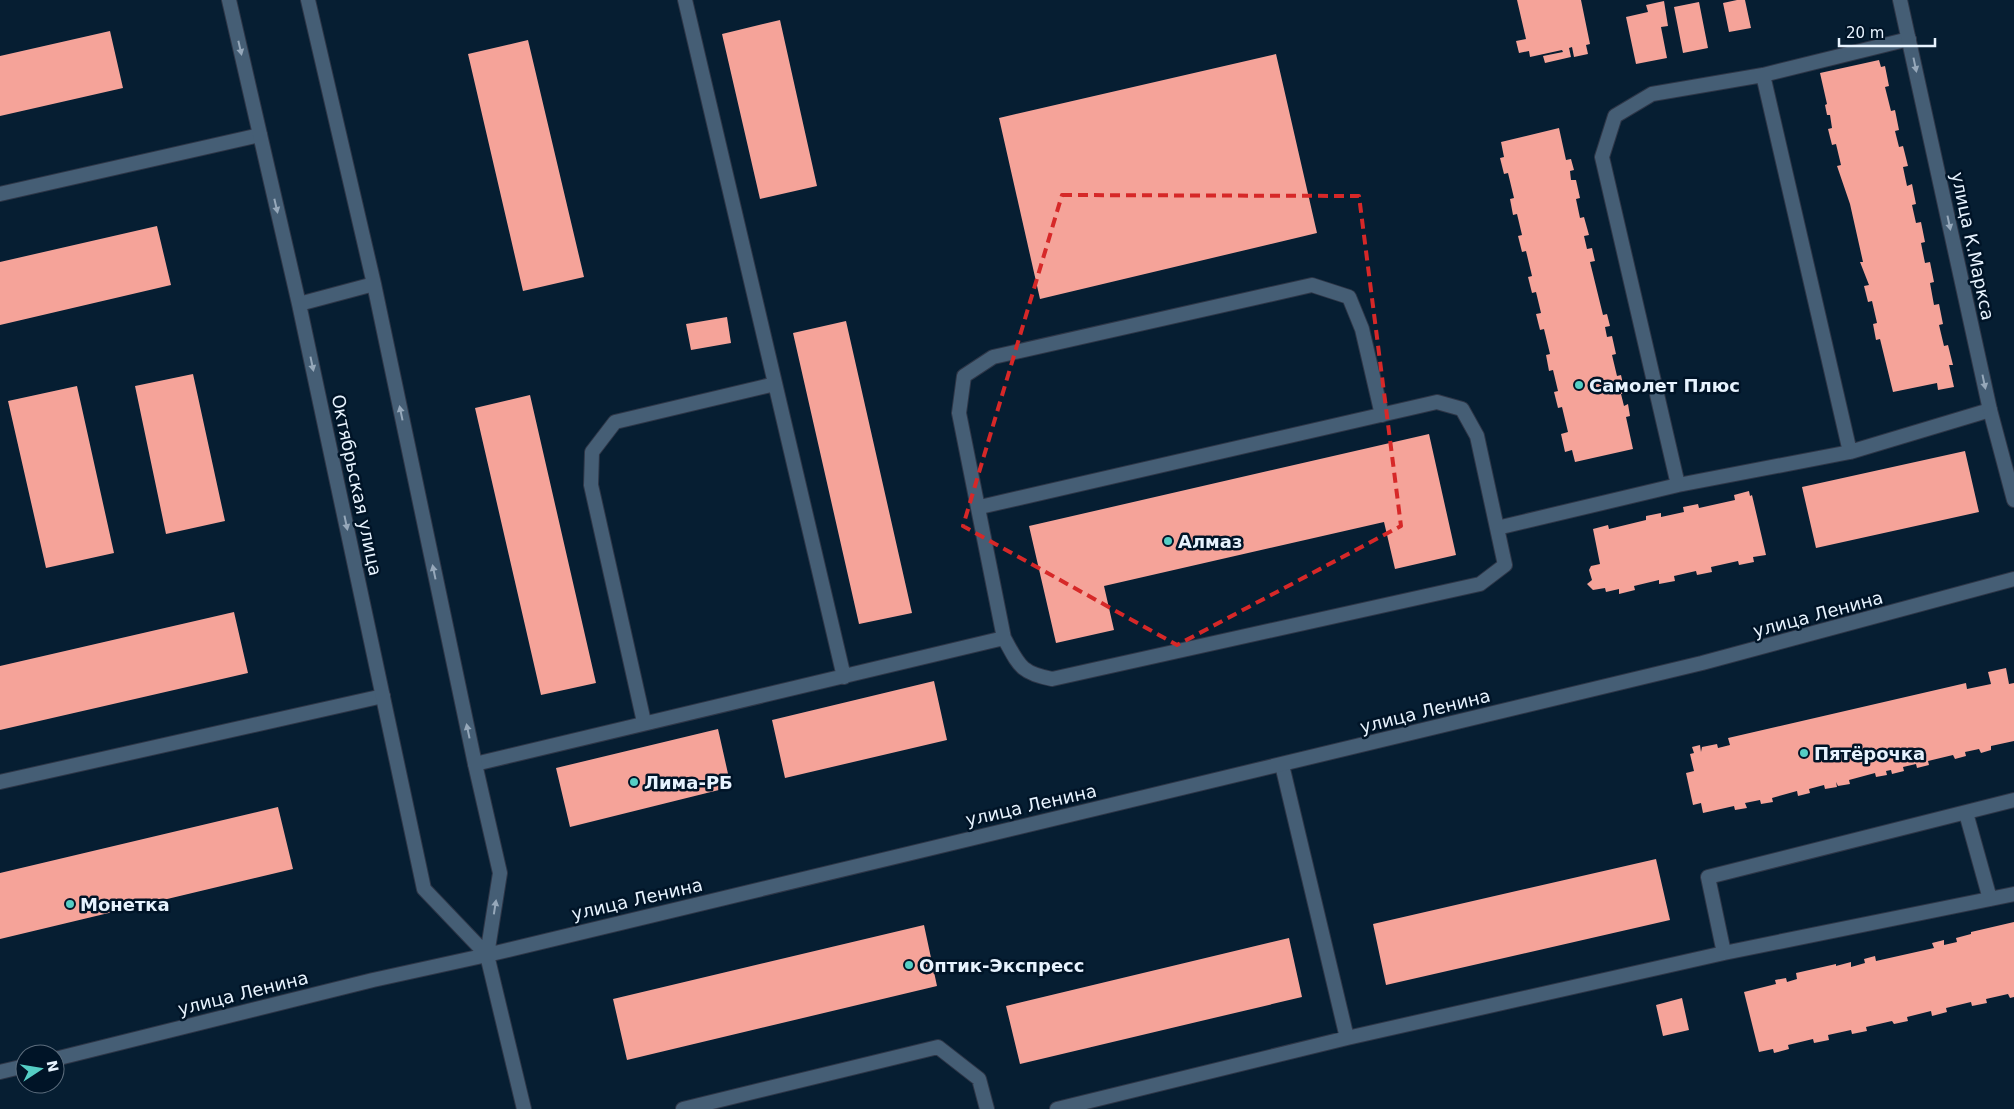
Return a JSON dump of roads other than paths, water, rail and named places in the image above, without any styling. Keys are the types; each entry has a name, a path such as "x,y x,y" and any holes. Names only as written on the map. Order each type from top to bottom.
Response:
{"street":[{"name":"Октябрьская улица","path":"229,0 299,304 424,889 487,955"},
{"path":"308,0 374,284 475,764 500,873 487,955 524,1109"},
{"path":"685,0 844,677"},
{"name":"улица К.Маркса","path":"1900,0 1990,410 2014,500"},
{"path":"1678,485 1602,157 1615,116 1652,94 1764,75 1909,38"},
{"path":"1764,75 1850,452"},
{"path":"0,194 260,134"},
{"path":"299,304 374,284"},
{"path":"980,507 1382,415 1437,402 1462,409 1478,436 1505,565 1480,584 1052,679 1032,675 1018,662 1004,638 980,507 959,413 964,376 993,357 1312,285 1348,297 1362,329 1382,415"},
{"path":"644,722 591,485 592,452 615,422 775,384"},
{"path":"1497,528 1678,485 1850,452 1990,410"},
{"name":"улица Ленина","path":"65,1057 373,980 487,955 1702,664 2014,579"},
{"path":"475,764 644,722 844,677 1004,638"},
{"path":"0,782 383,696"},
{"path":"1282,765 1347,1038"},
{"path":"1724,953 1708,877 1966,814 2014,800"},
{"path":"1966,814 1990,899"},
{"path":"1057,1109 1347,1038 1724,953 2014,894"},
{"path":"684,1109 938,1048 979,1079 986,1109"},
{"path":"0,1072 15,1068"}],"place":[{"name":"Самолет Плюс","path":"1579,385"},
{"name":"Алмаз","path":"1168,541"},
{"name":"Пятёрочка","path":"1804,753"},
{"name":"Лима-РБ","path":"634,782"},
{"name":"Монетка","path":"70,904"},
{"name":"Оптик-Экспресс","path":"909,965"}]}
